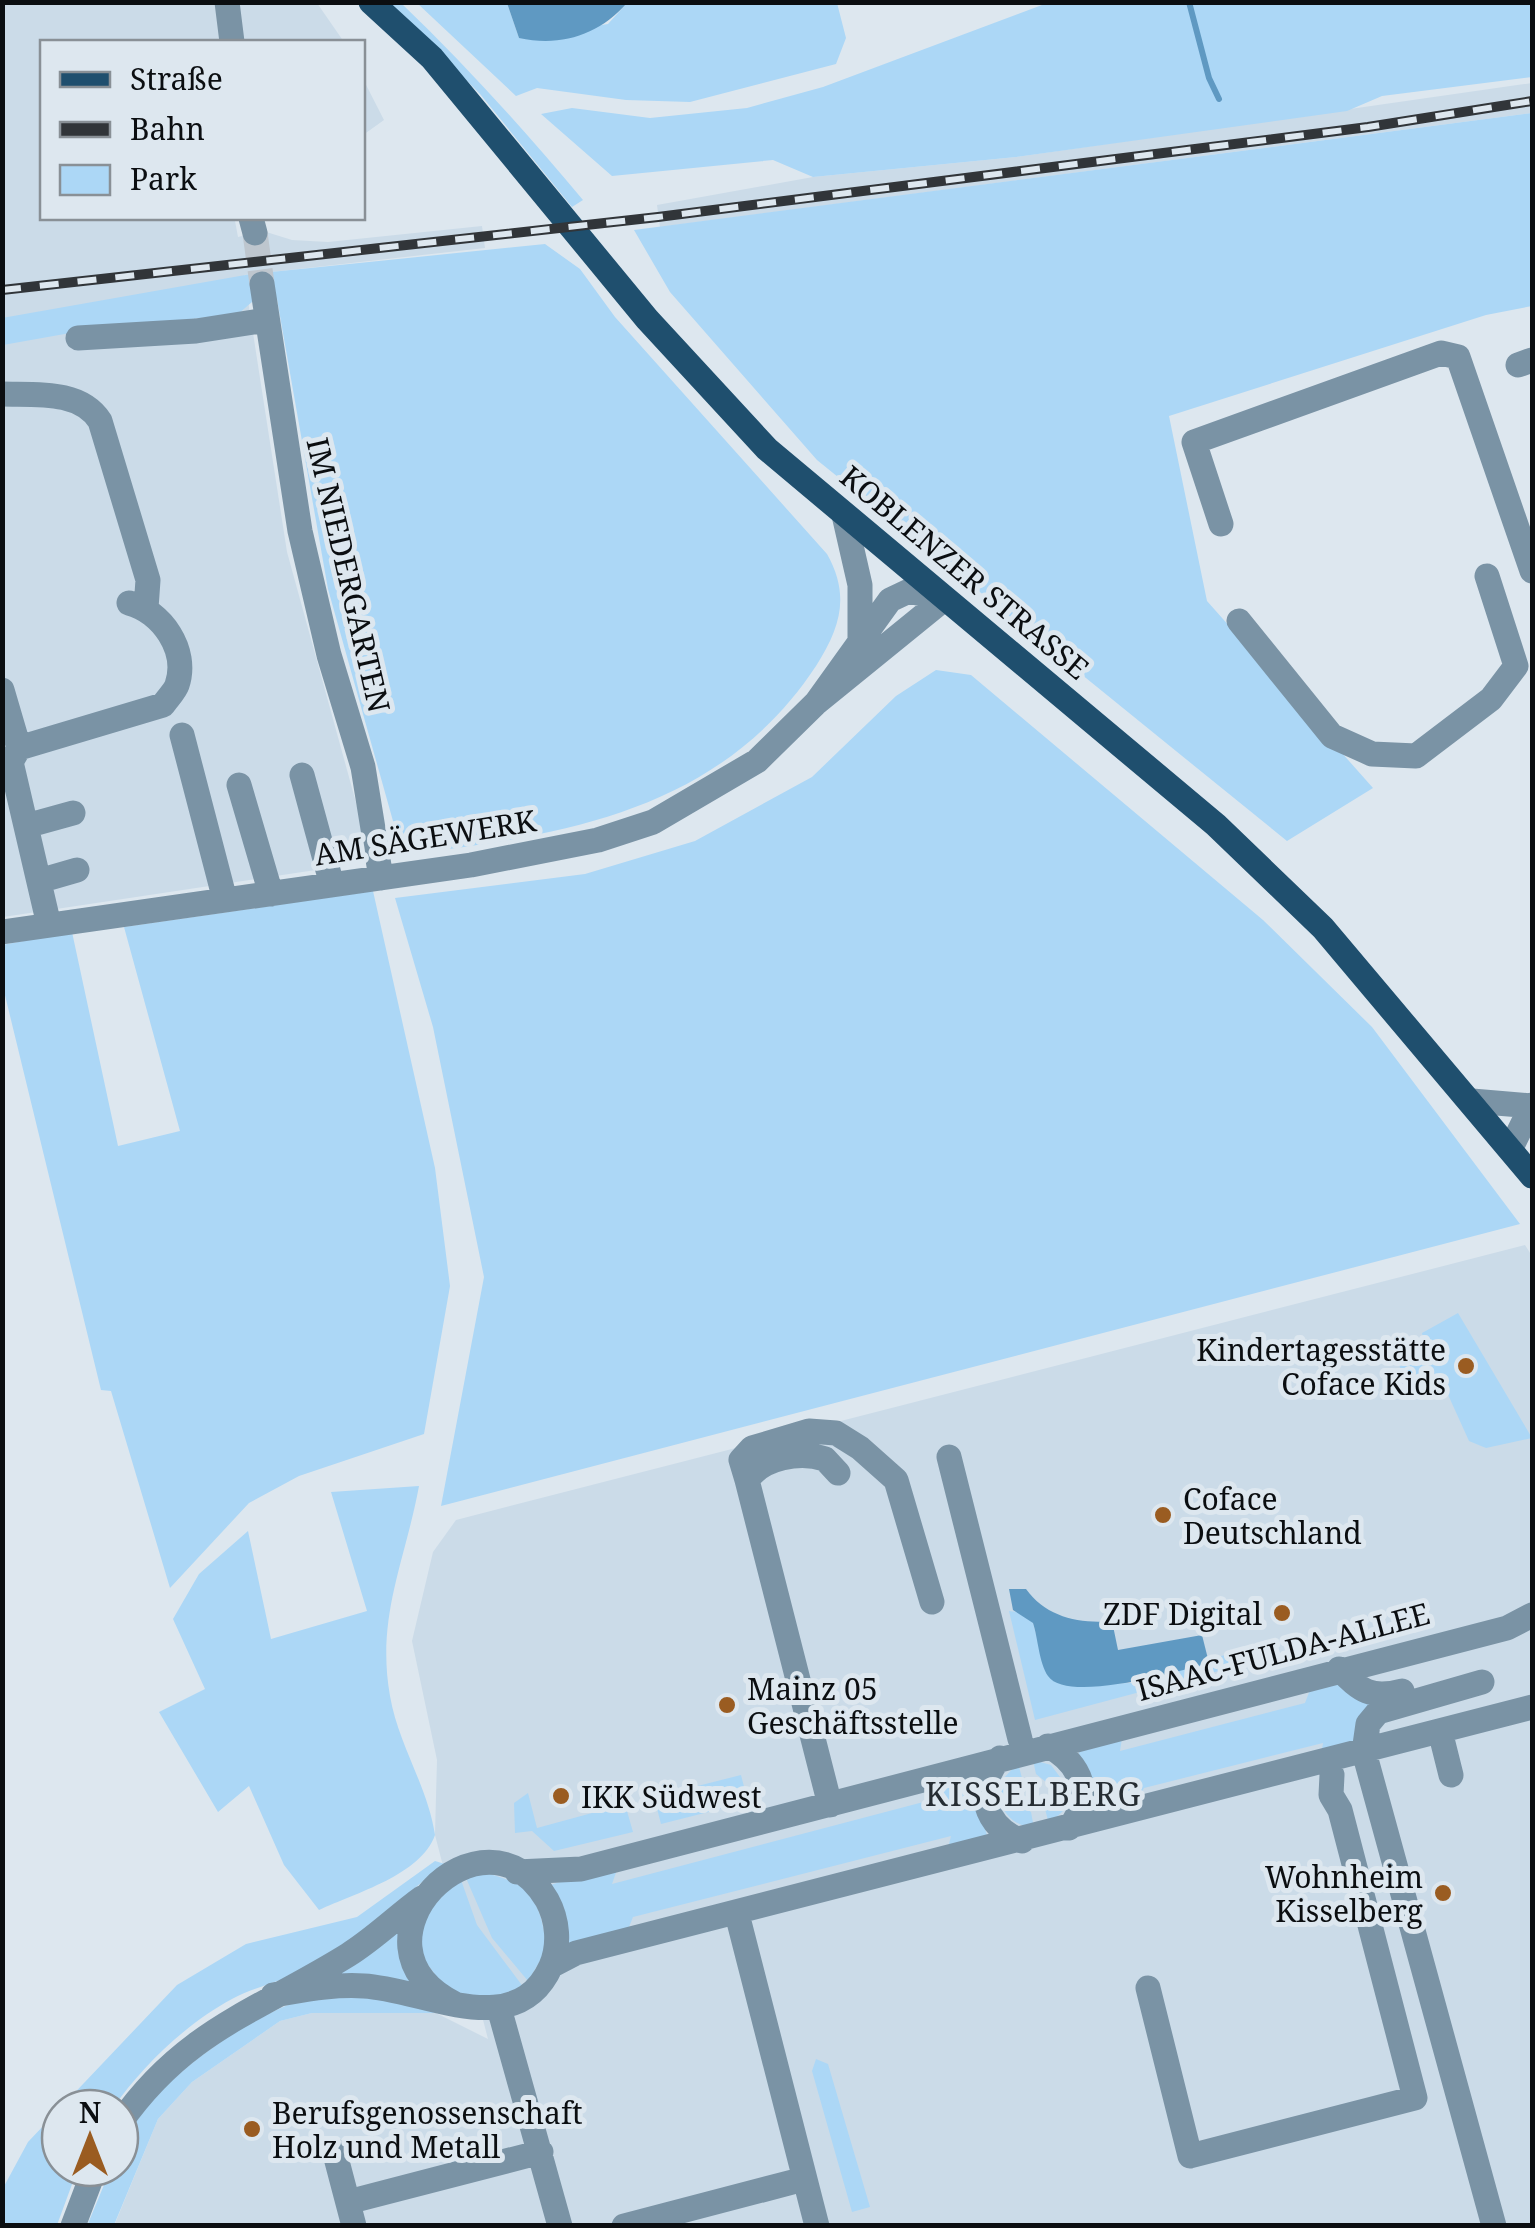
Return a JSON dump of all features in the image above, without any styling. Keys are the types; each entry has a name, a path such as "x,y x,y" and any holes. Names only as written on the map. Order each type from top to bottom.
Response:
{"main road":[{"name":"KOBLENZER STRASSE","path":"372,2 432,58 682,360 767,449 1216,825 1323,928 1472,1101 1522,1146 1532,1176"}],"street":[{"path":"228,2 232,40"},
{"name":"IM NIEDERGARTEN","path":"262,284 297,516 329,656 362,767 381,878"},
{"path":"78,338 196,331 266,320"},
{"path":"1221,524 1194,442 1441,354 1458,357 1532,571"},
{"path":"2,394 75,400 92,408 100,422 148,580 137,606 166,626 177,654 177,685 163,705 18,748 10,762 49,925"},
{"path":"844,515 860,585 860,640"},
{"path":"1239,621 1332,736 1372,754 1416,756 1491,699 1516,666 1487,576"},
{"name":"AM SÄGEWERK","path":"816,703 896,595 918,591 944,599"},
{"name":"AM SÄGEWERK","path":"2,932 546,852 653,822 757,761 816,703 944,599"},
{"path":"2,690 18,748"},
{"path":"182,735 225,900"},
{"path":"302,775 332,885"},
{"path":"239,785 271,894"},
{"path":"26,826 74,813"},
{"path":"38,881 78,870"},
{"path":"1472,1101 1532,1106 1522,1146"},
{"path":"830,1805 741,1460 752,1448 809,1431 846,1438 894,1475 932,1602"},
{"path":"747,1480 764,1465 795,1456 825,1458 838,1473"},
{"path":"949,1458 1020,1739"},
{"name":"ISAAC-FULDA-ALLEE","path":"140,2094 193,2044 352,1954 444,1876 464,1866 491,1864 517,1872 581,1870 1507,1628 1532,1615"},
{"path":"1339,1669 1362,1692 1375,1696 1481,1677 1383,1708 1368,1724 1364,1752 1494,2226"},
{"path":"551,1966 576,1953 1069,1828 1330,1769 1364,1752 1532,1707"},
{"path":"1440,1731 1451,1775"},
{"path":"1048,1746 1070,1760 1082,1782 1081,1806 1069,1828"},
{"path":"1000,1758 987,1779 987,1809 1000,1830 1022,1841"},
{"path":"1148,1988 1190,2156 1415,2098 1340,1810 1331,1795 1330,1769"},
{"path":"517,1872 540,1890 554,1916 557,1937 551,1966 532,1992 499,2008 560,2226"},
{"path":"422,1898 411,1933 415,1962 430,1987 454,2004"},
{"path":"736,1914 816,2226"},
{"name":"ISAAC-FULDA-ALLEE","path":"273,1996 363,1986 454,2004 499,2008"},
{"path":"334,2150 351,2214 542,2152"},
{"path":"624,2226 804,2180"},
{"path":"73,2226 87,2188"}],"shaded area":[{"path":"507,2 627,3 592,31 550,41 519,38"},
{"path":"2,3 317,3 343,40 40,40 40,220 237,220 238,237 263,231 292,240 328,242 482,226 485,248 244,275 287,552 363,828 355,849 329,868 3,917"},
{"path":"365,83 384,120 365,134"},
{"path":"1532,83 1532,113 660,227 657,205 813,177 1016,157"},
{"name":"KISSELBERG","path":"1525,1245 1532,1256 1532,2225 114,2226 130,2188 140,2188 140,2163 158,2119 192,2082 280,2021 312,2013 436,2013 488,2039 435,1835 437,1760 412,1641 433,1552 456,1520"},
{"path":"1009,1589 1026,1589 1043,1606 1064,1617 1112,1621 1118,1650 1202,1635 1209,1663 1125,1683 1077,1687 1059,1684 1045,1671 1033,1623 1013,1610"}],"green space":[{"path":"1050,2 1532,3 1532,77 1382,96 1347,111 1016,157 813,177 773,160 612,176 541,114 572,108 650,118 747,108 823,87"},
{"path":"389,3 401,3 449,50 583,200 572,207 480,94"},
{"path":"417,3 507,3 519,38 608,24 627,3 837,3 846,38 836,64 690,102 626,100 537,88 516,96"},
{"path":"1532,113 1532,306 1486,315 1169,416 1207,601 1373,788 1287,841 817,460 670,292 634,230"},
{"path":"545,244 580,269 615,317 827,554 838,583 840,611 825,652 779,714 736,752 690,782 587,823 532,836 417,853 400,846 328,589 277,299 254,286 252,302 238,314 87,330 3,345 2,318 251,274"},
{"path":"936,670 971,675 1263,920 1372,1027 1520,1224 441,1506 484,1277 433,1027 395,898 585,874 695,841 812,777 896,696"},
{"path":"373,891 435,1168 450,1286 424,1434 299,1476 249,1503 170,1588 111,1391 101,1390 3,987 2,945 72,932 118,1146 180,1131 124,927"},
{"path":"1458,1313 1532,1438 1486,1448 1469,1441 1440,1377 1409,1389 1395,1355 1424,1342 1422,1333"},
{"path":"419,1486 389,1615 387,1667 394,1714 435,1835 427,1849 402,1872 319,1910 284,1865 249,1786 218,1812 159,1712 205,1689 173,1619 199,1574 248,1531 271,1639 367,1611 331,1492"},
{"path":"1009,1611 1024,1613 1033,1623 1043,1660 1074,1685 1131,1683 1238,1651 1241,1665 1035,1720"},
{"path":"1329,1679 1372,1704 1355,1743 1321,1756 1323,1743 1144,1788 1135,1804 1094,1816 1077,1745 1123,1732 1120,1751 1305,1703 1313,1682"},
{"path":"1033,1760 1051,1765 1066,1785 1063,1811 1049,1824 1045,1809 1052,1799 1051,1786 1036,1774"},
{"path":"1018,1763 1022,1778 1015,1788 1016,1801 1031,1812 1034,1828 1011,1818 1000,1798 1002,1780"},
{"path":"741,1775 748,1802 661,1824 654,1797"},
{"path":"940,1780 972,1780 989,1843 947,1852 951,1836 633,1917 625,1937 564,1949 547,1886 619,1864 612,1884 931,1800"},
{"path":"528,1793 537,1828 625,1804 633,1832 554,1851 532,1831 515,1833 514,1803"},
{"path":"435,1861 445,1864 334,1953 307,1969 232,1999 198,2020 129,2088 79,2088 177,1985 246,1944 357,1917"},
{"path":"481,1872 513,1882 537,1905 547,1949 528,1981 492,1938 466,1878"},
{"path":"460,1877 477,1925 524,1988 492,2001 447,1991 420,1954 421,1919"},
{"path":"400,1923 422,1987 326,1976"},
{"path":"376,1994 436,2013 312,2013 280,2021 192,2082 158,2119 140,2162 140,2117 188,2066 247,2025 299,2001"},
{"path":"816,2059 828,2064 870,2207 852,2212 812,2071"},
{"path":"40,2129 40,2188 71,2188 57,2225 3,2225 2,2190 28,2142"},
{"path":"103,2188 129,2188 114,2225 87,2226"}],"waterway":[{"path":"1189,2 1209,78 1219,99"}],"tunnel":[{"path":"255,233 262,284"}],"railway":[{"path":"2,290 658,217 1368,127 1532,101"}],"place":[{"name":"Kindertagesstätte Coface Kids","path":"1466,1366"},
{"name":"Coface Deutschland","path":"1163,1515"},
{"name":"ZDF Digital","path":"1282,1613"},
{"name":"Mainz 05 Geschäftsstelle","path":"727,1705"},
{"name":"IKK Südwest","path":"561,1796"},
{"name":"Wohnheim Kisselberg","path":"1443,1893"},
{"name":"Berufsgenossenschaft Holz und Metall","path":"252,2129"}],"district":[{"name":"KISSELBERG","path":"1034,1793"}]}
